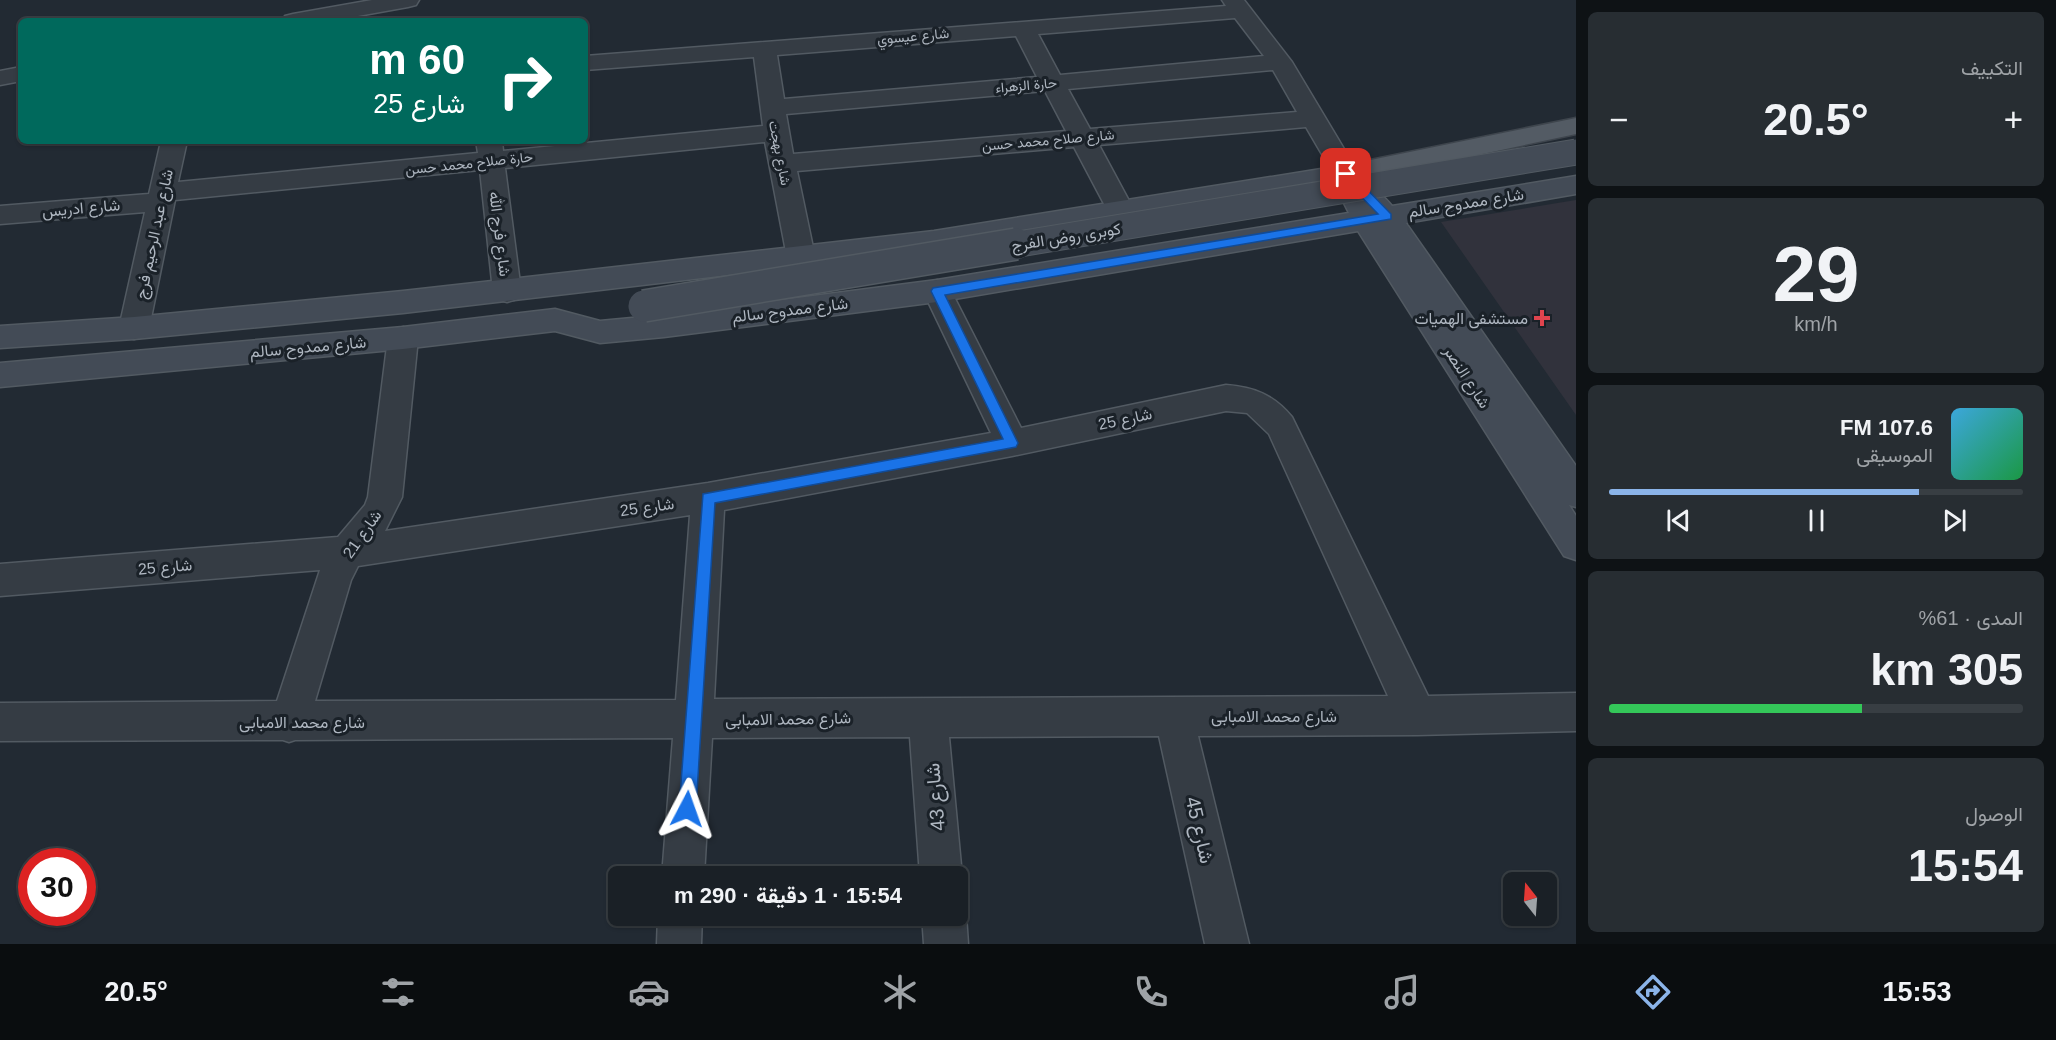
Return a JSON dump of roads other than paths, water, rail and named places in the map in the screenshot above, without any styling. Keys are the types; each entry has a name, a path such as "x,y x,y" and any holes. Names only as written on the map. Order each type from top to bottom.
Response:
{"main road":[{"path":"0,337 134,328 507,291 934,241 1346,174 1576,126"},
{"path":"1461,150 1493,150 1576,137"},
{"name":"كوبرى روض الفرج","path":"555,320 1576,152"},
{"name":"شارع النصر","path":"1346,174 1576,493"},
{"name":"شارع ممدوح سالم","path":"0,375 403,338 555,320 600,332 628,330 937,291 1576,185"},
{"name":"شارع النصر","path":"1396,246 1576,545"}],"street":[{"path":"309,18 408,0"},
{"name":"شارع عيسوي","path":"588,63 1023,28 1237,5"},
{"name":"شارع النصر","path":"1237,5 1280,62 1346,174"},
{"path":"1023,28 1122,212"},
{"name":"شارع بهجت","path":"765,48 774,121 801,257"},
{"name":"حارة الزهراء","path":"774,121 1052,82 1280,62"},
{"path":"0,78 18,75"},
{"name":"شارع صلاح محمد حسن","path":"782,164 1314,118"},
{"name":"حارة صلاح محمد حسن","path":"588,141 774,121"},
{"name":"شارع عبد الرحيم فرج","path":"134,328 173,144"},
{"name":"حارة صلاح محمد حسن","path":"162,197 490,151 556,144"},
{"name":"شارع فرج الله","path":"490,151 507,291"},
{"name":"شارع ادريس","path":"0,215 162,197"},
{"path":"937,291 1012,443"},
{"name":"شارع 21","path":"289,723 334,579 347,552 378,514 385,497 403,338"},
{"name":"شارع 25","path":"0,580 347,552 708,498 1012,443 1226,398 1247,399 1268,409 1281,426 1417,716"},
{"path":"684,866 708,498"},
{"name":"شارع محمد الامبابى","path":"0,722 289,723 928,717 1417,716 1576,712"},
{"name":"شارع 45","path":"1174,716 1227,944"},
{"name":"شارع 43","path":"928,717 940,866"},
{"path":"679,944 680,926"},
{"path":"945,926 946,944"}],"place":[{"name":"مستشفى الهميات","path":"1542,318"}]}
